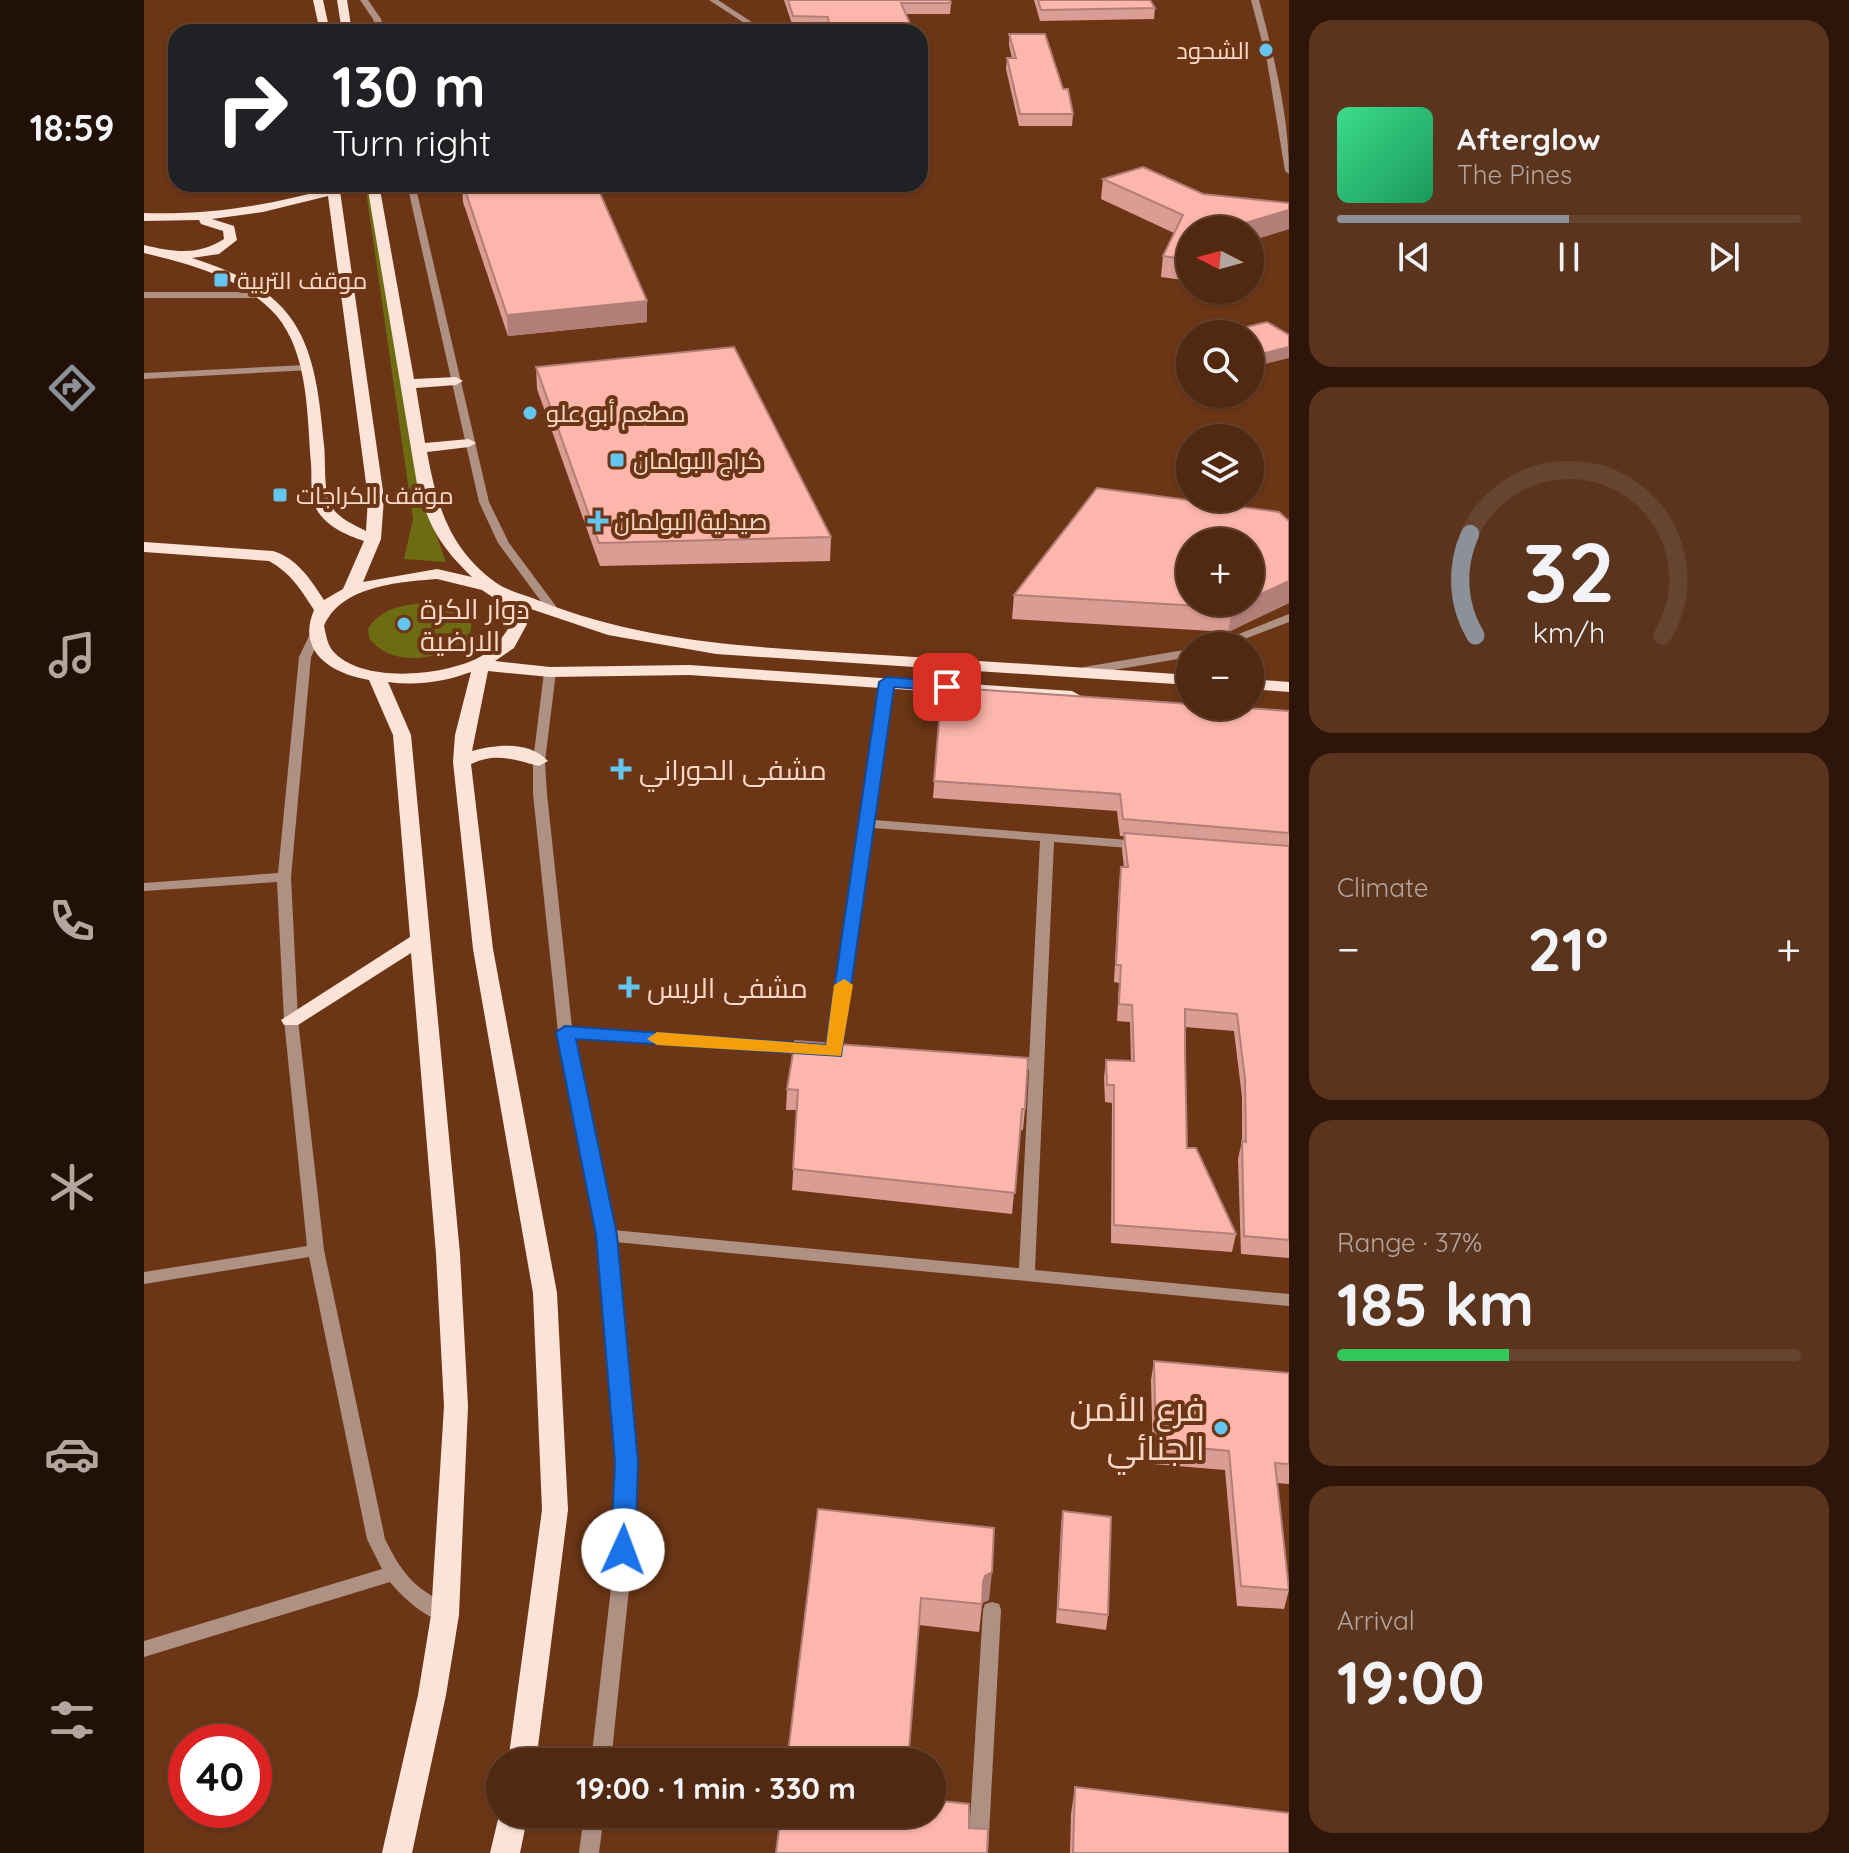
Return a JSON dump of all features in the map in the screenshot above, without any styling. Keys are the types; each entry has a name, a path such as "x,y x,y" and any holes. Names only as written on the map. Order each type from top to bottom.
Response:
{"main road":[{"path":"318,0 323,24"},
{"path":"342,0 346,24"},
{"path":"144,217 190,218 267,209 320,192"},
{"path":"334,192 372,451 376,498 373,539 351,590"},
{"path":"374,192 419,448 436,522 456,553 491,587 510,600 519,616 518,634 504,651 481,665 431,678 377,677 333,660 321,648 316,634 324,612 351,590 377,581 407,575 437,574 466,578 491,587 555,613 647,639 716,649 1176,679"},
{"path":"172,256 214,251 231,240 229,229 190,218"},
{"path":"144,249 206,266 260,295 293,329 307,368 322,505 332,519 347,529 373,539"},
{"path":"408,384 456,381"},
{"path":"419,448 469,443"},
{"path":"144,547 273,556 287,562 324,612"},
{"path":"481,665 550,672 689,670 1084,697"},
{"path":"481,665 464,735 462,762 483,949 545,1293 555,1510 524,1748"},
{"path":"377,677 402,735 448,1254 456,1406 445,1615 432,1695 397,1853"},
{"path":"1264,685 1289,687"},
{"path":"462,762 483,753 508,751 539,761"},
{"path":"291,1020 420,939"},
{"path":"505,1853 510,1828"}],"street":[{"path":"364,0 379,24"},
{"path":"713,0 750,24"},
{"path":"1255,0 1271,61 1289,171"},
{"path":"413,192 484,502 504,543 555,613"},
{"path":"144,295 260,295"},
{"path":"144,376 307,368"},
{"path":"1252,632 1289,618"},
{"path":"316,634 305,657 284,877 291,1020 316,1250 376,1539 392,1574 414,1596 445,1615"},
{"path":"1074,673 1176,655"},
{"path":"550,672 539,761 565,1032 606,1235 626,1462 621,1579 603,1748"},
{"path":"565,1032 842,1052 866,823 887,682"},
{"path":"866,823 1153,846"},
{"path":"1027,1273 1047,838"},
{"path":"144,887 284,877"},
{"path":"989,1063 1036,1066"},
{"path":"606,1235 1289,1300"},
{"path":"144,1278 316,1250"},
{"path":"144,1649 392,1574"},
{"path":"978,1853 992,1610"},
{"path":"589,1853 592,1828"}],"shaded area":[{"path":"366,192 377,192 431,521 446,562 404,559 413,519"},
{"path":"430,603 459,611 471,623 468,636 454,647 434,655 410,658 387,653 369,638 368,629 387,611"}],"building":[{"path":"788,0 950,0 951,3 901,3 910,24 829,24 828,17 793,16"},
{"path":"1038,0 1150,0 1155,8 1041,10"},
{"path":"1009,34 1045,34 1063,89 1068,89 1073,114 1020,114 1007,58 1016,58"},
{"path":"1143,167 1203,194 1289,203 1289,210 1264,217 1183,216 1103,179"},
{"path":"466,192 599,192 647,301 507,315"},
{"path":"1176,229 1176,258 1163,256"},
{"path":"1264,323 1289,335 1289,347 1264,353"},
{"path":"734,347 831,537 599,543 536,367"},
{"path":"1097,488 1176,498 1176,512 1264,510 1279,512 1289,521 1289,581 1264,593 1264,528 1176,528 1176,605 1014,595"},
{"path":"942,687 1176,703 1176,720 1264,720 1264,709 1289,711 1289,833 1123,819 1120,794 934,781"},
{"path":"1124,833 1289,846 1289,1240 1244,1236 1242,1141 1246,1142 1245,1079 1237,1014 1185,1009 1187,1148 1196,1148 1236,1234 1114,1225 1114,1085 1107,1085 1106,1060 1134,1061 1132,1005 1119,1004 1121,965 1116,965 1121,867 1128,867"},
{"path":"795,1041 1028,1058 1015,1193 793,1169 798,1090 787,1089"},
{"path":"1154,1361 1289,1373 1289,1464 1275,1463 1289,1590 1241,1586 1229,1451 1156,1444"},
{"path":"818,1509 994,1528 992,1572 985,1576 983,1582 982,1604 921,1598 909,1748 789,1748"},
{"path":"1063,1511 1111,1517 1108,1615 1058,1609"},
{"path":"1075,1787 1289,1813 1289,1853 1073,1853"},
{"path":"946,1802 969,1804 969,1828 988,1829 987,1853 776,1853 779,1828 946,1828"}],"slow traffic":[{"path":"657,1039 834,1052 844,985"}],"place":[{"name":"الشحود","path":"1266,50"},
{"name":"موقف التربية","path":"221,280"},
{"name":"مطعم أبو علو","path":"530,413"},
{"name":"كراج البولمان","path":"617,460"},
{"name":"موقف الكراجات","path":"280,495"},
{"name":"صيدلية البولمان","path":"598,521"},
{"name":"دوار الكرة الارضية","path":"404,624"},
{"name":"مشفى الحوراني","path":"621,769"},
{"name":"مشفى الريس","path":"629,987"},
{"name":"فرع الأمن الجنائي","path":"1221,1428"}],"route":[{"path":"623,1550 626,1462 606,1235 565,1032 834,1052 887,682 947,687"}]}
